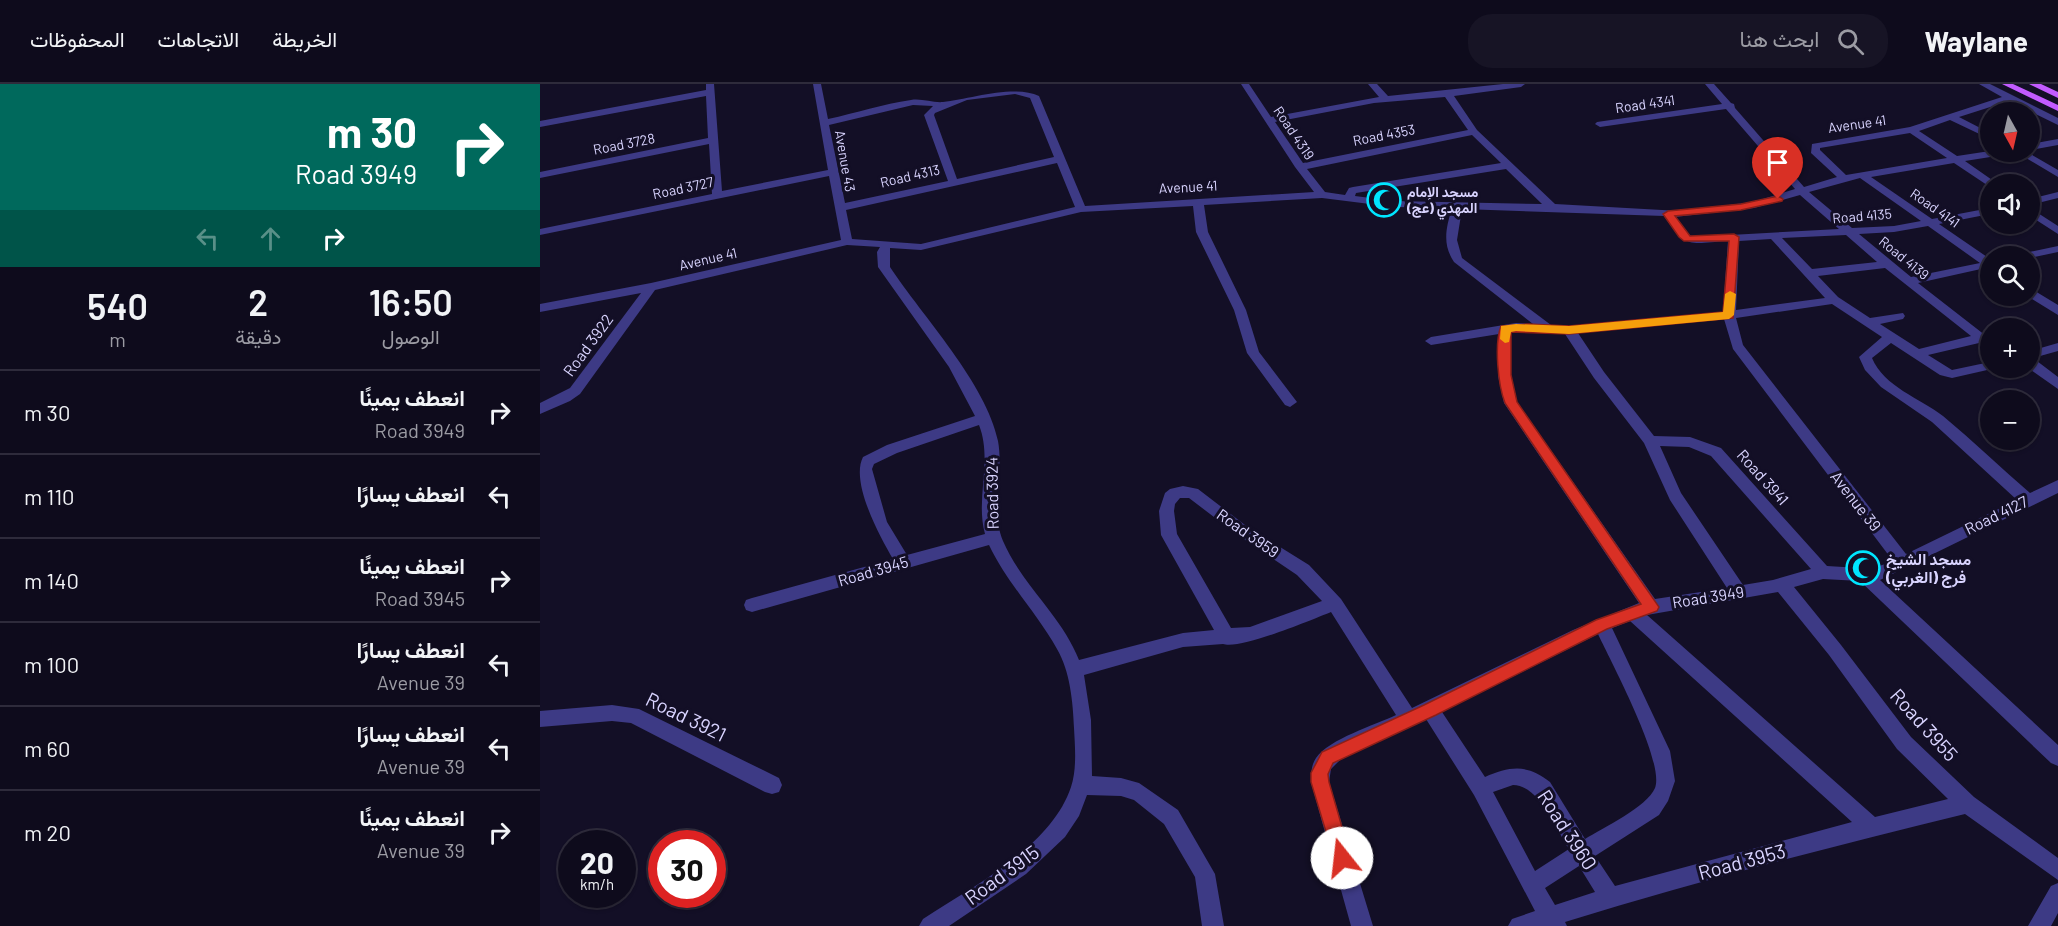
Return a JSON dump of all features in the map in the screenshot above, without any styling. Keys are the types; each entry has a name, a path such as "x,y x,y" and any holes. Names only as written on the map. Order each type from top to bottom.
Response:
{"main road":[{"path":"2006,84 2058,108"},
{"path":"2033,84 2058,94"},
{"path":"2044,84 2058,94"}],"street":[{"name":"Avenue 43","path":"817,84 847,242"},
{"name":"Road 4319","path":"1245,84 1300,167 1322,195"},
{"path":"1372,84 1386,99"},
{"path":"1269,120 1448,89 1460,93 1521,84"},
{"name":"Road 4139","path":"1709,84 1731,106 1802,190 1887,264 1980,336"},
{"path":"1983,84 2058,122"},
{"path":"824,123 913,102 942,104 1012,88 1027,87 1034,96 1081,209"},
{"path":"540,124 710,88 717,196"},
{"path":"1448,89 1474,132 1552,207"},
{"name":"Avenue 41","path":"1844,178 1815,151 1815,146 1912,130 2011,97"},
{"name":"Road 4313","path":"942,104 935,107 930,115 953,181"},
{"name":"Road 4341","path":"1600,124 1731,106"},
{"path":"1951,117 1980,131"},
{"path":"1912,130 1980,177"},
{"name":"Road 4353","path":"1300,167 1474,132"},
{"name":"Road 3728","path":"540,175 714,140"},
{"path":"2040,145 2058,142"},
{"name":"Avenue 41","path":"540,308 651,287 847,242 870,242 909,248 934,245 1081,209 1322,195 1350,196 1394,204 1552,207 1668,214 1754,205 1844,178 1980,156"},
{"name":"Road 4313","path":"839,208 1060,159"},
{"path":"2038,162 2058,174"},
{"path":"1350,196 1353,190 1510,165"},
{"name":"Road 3727","path":"540,232 832,172"},
{"name":"Road 4141","path":"1862,175 1980,257"},
{"path":"2053,196 2058,204"},
{"path":"1198,201 1202,232 1240,310 1253,353 1290,402"},
{"path":"1458,205 1450,243 1458,260 1548,329"},
{"name":"Road 4135","path":"1734,237 1850,233 1931,223 1980,213"},
{"path":"1668,214 1682,235 1688,239 1734,237"},
{"path":"2040,218 2058,231"},
{"path":"1774,236 1834,300 1945,372 1952,374 1980,368"},
{"name":"Avenue 39","path":"1734,237 1729,315 1731,331 1737,346 1903,562"},
{"name":"Road 3924","path":"886,245 883,252 884,267 952,358 983,418 991,442 993,538 1004,558 1063,643 1073,670 1083,724 1081,785"},
{"path":"2040,253 2058,249"},
{"path":"1809,273 1887,264"},
{"path":"1909,281 1980,266"},
{"name":"Road 3922","path":"540,410 559,402 575,391 651,287"},
{"path":"2040,298 2058,311"},
{"path":"1431,341 1505,329 1528,327 1569,330 1729,315 1834,300"},
{"path":"1869,322 1899,316"},
{"path":"1505,329 1505,375 1511,403 1651,607"},
{"path":"1569,330 1599,375 1650,441 1675,496 1739,592"},
{"path":"1891,336 1865,357 1867,364 1888,386 1935,417 2027,500"},
{"path":"1919,353 1980,342"},
{"path":"2040,353 2058,347"},
{"path":"2040,370 2058,384"},
{"path":"903,563 880,524 865,469 868,461 892,449 983,418"},
{"name":"Road 3941","path":"1650,441 1690,442 1716,452 1823,572"},
{"name":"Road 4127","path":"1903,562 2058,486"},
{"name":"Road 3959","path":"1228,638 1170,535 1165,520 1168,502 1175,492 1185,490 1193,493 1239,530 1303,570 1335,604 1409,719"},
{"name":"Road 3945","path":"752,605 993,538"},
{"path":"1864,575 1883,573 1903,562"},
{"name":"Road 3949","path":"1362,926 1320,782 1320,773 1328,758 1334,753 1430,710 1602,624 1632,612 1782,585 1823,572 1864,575"},
{"path":"1864,575 2058,756"},
{"name":"Road 3955","path":"1782,585 1835,650 1904,743 1967,804 2058,870"},
{"path":"1073,670 1183,640 1228,638 1250,634 1335,604"},
{"path":"1632,612 1872,827"},
{"path":"1531,885 1652,808 1662,797 1667,783 1667,767 1661,751 1602,624"},
{"path":"1430,710 1481,788 1531,885 1553,921"},
{"name":"Road 3921","path":"540,719 612,713 633,715 772,785"},
{"name":"Road 3960","path":"1481,788 1515,776 1525,776 1535,781 1543,789 1610,898"},
{"path":"1081,785 1122,787 1139,792 1171,817 1205,874 1213,926"},
{"name":"Road 3915","path":"930,926 1027,860 1045,844 1073,807 1081,785"},
{"name":"Road 3953","path":"1519,926 1553,921 1610,898 1872,827 1967,804"},
{"path":"2039,926 2058,893"}],"slow traffic":[{"path":"1505,339 1505,329 1516,327 1569,330 1729,315 1730,294"}],"place":[{"name":"مسجد الإمام المهدي (عج)","path":"1384,200"},
{"name":"مسجد الشيخ فرج (الغربي)","path":"1863,568"}],"route":[{"path":"1342,858 1320,782 1322,765 1334,753 1430,710 1602,624 1651,607 1511,403 1505,375 1505,329 1528,327 1569,330 1729,315 1734,237 1688,239 1682,235 1668,214 1741,207 1778,199"}]}
